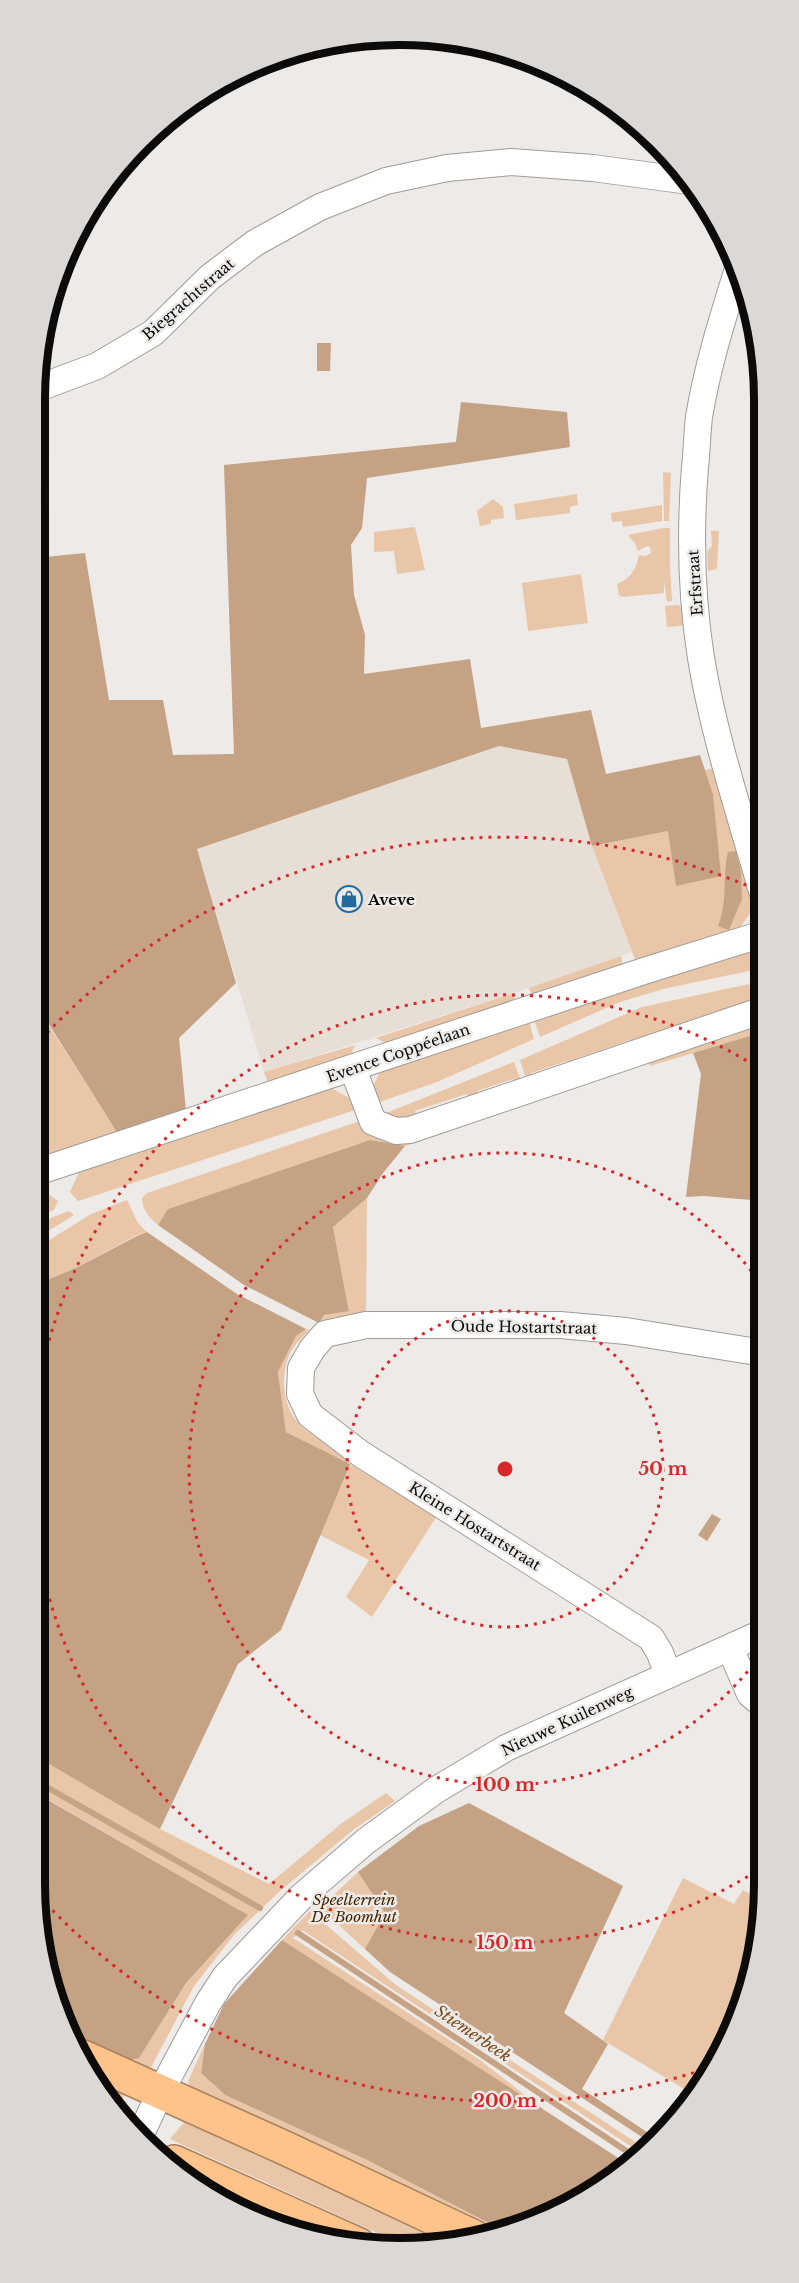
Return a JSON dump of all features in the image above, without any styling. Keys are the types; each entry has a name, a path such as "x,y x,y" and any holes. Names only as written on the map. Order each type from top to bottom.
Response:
{"highway":[{"path":"92,2060 463,2232"},
{"path":"190,2169 326,2230"}],"street":[{"name":"Biegrachtstraat","path":"46,385 97,366 153,333 210,277 255,243 320,207 386,181 447,168 511,162 593,168 677,179"},
{"name":"Erfstraat","path":"734,282 717,333 699,418 692,540 701,656 709,699 754,863"},
{"name":"Evence Coppéelaan","path":"45,1169 647,970 754,937"},
{"path":"353,1069 373,1122 396,1131 410,1130 754,1013"},
{"name":"Oude Hostartstraat","path":"301,1368 312,1349 325,1334 366,1325 560,1325 626,1330 754,1351"},
{"name":"Kleine Hostartstraat","path":"301,1368 300,1394 310,1414 361,1454 651,1638 668,1674"},
{"name":"Nieuwe Kuilenweg","path":"144,2128 208,2003 225,1977 302,1896 366,1841 436,1790 506,1748 754,1636"},
{"path":"730,1647 750,1694 754,1697"}],"shaded area":[{"path":"317,343 331,343 330,371 317,371"},
{"path":"461,402 567,412 570,447 367,478 362,528 351,545 354,595 365,635 364,674 470,659 481,728 591,710 606,774 700,755 713,794 721,876 676,886 668,831 592,846 567,759 499,746 197,849 236,983 179,1038 186,1111 118,1134 45,1018 45,557 85,553 109,700 163,700 173,755 234,754 224,465 456,442"},
{"path":"499,746 567,759 592,846 632,952 529,988 264,1072 197,849"},
{"path":"736,851 741,872 742,899 729,930 718,926 723,908 728,852"},
{"path":"754,1035 754,1200 704,1196 686,1197 701,1074 693,1053"},
{"path":"370,1140 405,1146 383,1173 367,1198 333,1227 349,1311 324,1315 319,1323 244,1285 158,1225 168,1209"},
{"path":"147,1232 237,1294 306,1329 296,1336 278,1372 286,1432 350,1464 281,1630 238,1664 160,1829 45,1761 45,1281 76,1268"},
{"path":"712,1514 721,1519 707,1541 698,1535"},
{"path":"45,1798 248,1915 186,1983 139,2058 129,2060 82,2040 64,1997 48,1930 45,1884"},
{"path":"469,1803 623,1886 564,2013 608,2044 582,2089 650,2134 645,2139 390,1972 365,1949 385,1913 358,1872 419,1826"},
{"path":"282,1940 621,2160 577,2191 535,2211 493,2225 367,2160 225,2095 201,2073 205,2044 224,2004"}],"green space":[{"path":"663,472 671,473 669,521 664,521"},
{"path":"577,494 578,505 570,507 570,513 516,520 514,504"},
{"path":"493,499 503,507 504,518 491,520 491,524 480,526 477,511"},
{"path":"662,505 662,521 623,527 622,521 612,522 611,513"},
{"path":"415,527 425,570 397,574 394,551 374,552 374,532"},
{"path":"670,528 672,601 667,602 664,581 664,593 622,597 619,595 617,584 632,573 639,555 646,556 651,553 650,547 647,546 638,551 628,535"},
{"path":"711,531 719,531 717,569 708,571 707,551 712,546"},
{"path":"581,574 588,623 528,631 522,583"},
{"path":"678,605 687,612 687,625 667,627 665,606"},
{"path":"715,768 752,893 750,914 737,931 636,962 592,846 668,831 720,876 713,794 705,770"},
{"path":"754,948 754,970 663,989 620,1002 540,1037 534,1019"},
{"path":"621,956 623,967 537,995 531,993 529,988"},
{"path":"749,984 754,1000 754,1006 746,1002 711,1013 713,1021 705,1024 702,1016 648,1035 650,1043 633,1047 630,1040 577,1058 579,1066 570,1069 567,1061 531,1073 533,1081 527,1083 520,1060 642,1007"},
{"path":"514,993 515,1003 388,1044 376,1038"},
{"path":"45,1019 118,1134 45,1158"},
{"path":"529,1021 534,1039 437,1082 374,1104 370,1093 381,1069"},
{"path":"754,1024 754,1035 650,1066 648,1058"},
{"path":"355,1045 349,1058 269,1085 264,1072"},
{"path":"514,1062 522,1084 516,1086 513,1079 477,1091 479,1099 470,1101 467,1094 415,1111 417,1119 412,1121 381,1115"},
{"path":"329,1087 357,1102 358,1109 78,1201 70,1192 81,1168"},
{"path":"363,1120 425,1132 427,1139 405,1146 370,1140 168,1209 158,1225 145,1210 142,1198 147,1193"},
{"path":"45,1192 58,1201 54,1210 45,1214"},
{"path":"367,1198 366,1317 334,1317 319,1323 324,1315 349,1310 333,1227"},
{"path":"127,1200 138,1223 147,1232 45,1281 45,1243 91,1214"},
{"path":"69,1211 74,1215 45,1233 45,1222"},
{"path":"306,1329 309,1330 293,1348 286,1364 284,1382 286,1400 298,1423 320,1440 351,1457 347,1463 286,1432 278,1372 296,1336"},
{"path":"350,1464 437,1516 372,1617 346,1597 369,1560 320,1535"},
{"path":"45,1761 160,1829 269,1884 342,1823 386,1793 395,1801 353,1830 281,1890 234,1935 194,1986 148,2073 87,2051 82,2040 113,2053 139,2058 186,1983 248,1915 45,1798"},
{"name":"Speelterrein De Boomhut","path":"358,1872 385,1913 365,1949 320,1908"},
{"path":"683,1878 734,1904 743,1890 753,1896 747,1953 735,1997 707,2061 687,2091 603,2040"},
{"path":"310,1911 396,1985 639,2144 634,2149 302,1930 293,1938 480,2060 548,2113 282,1940"},
{"path":"205,2044 201,2073 225,2095 367,2160 493,2225 480,2229 190,2089 188,2081"},
{"path":"101,2074 123,2084 125,2107"},
{"path":"185,2121 450,2234 387,2237 170,2139"}],"waterway":[{"name":"Stiemerbeek","path":"45,1786 260,1908"},
{"name":"Stiemerbeek","path":"298,1933 629,2153"}],"place":[{"name":"Aveve","path":"349,899"}]}
